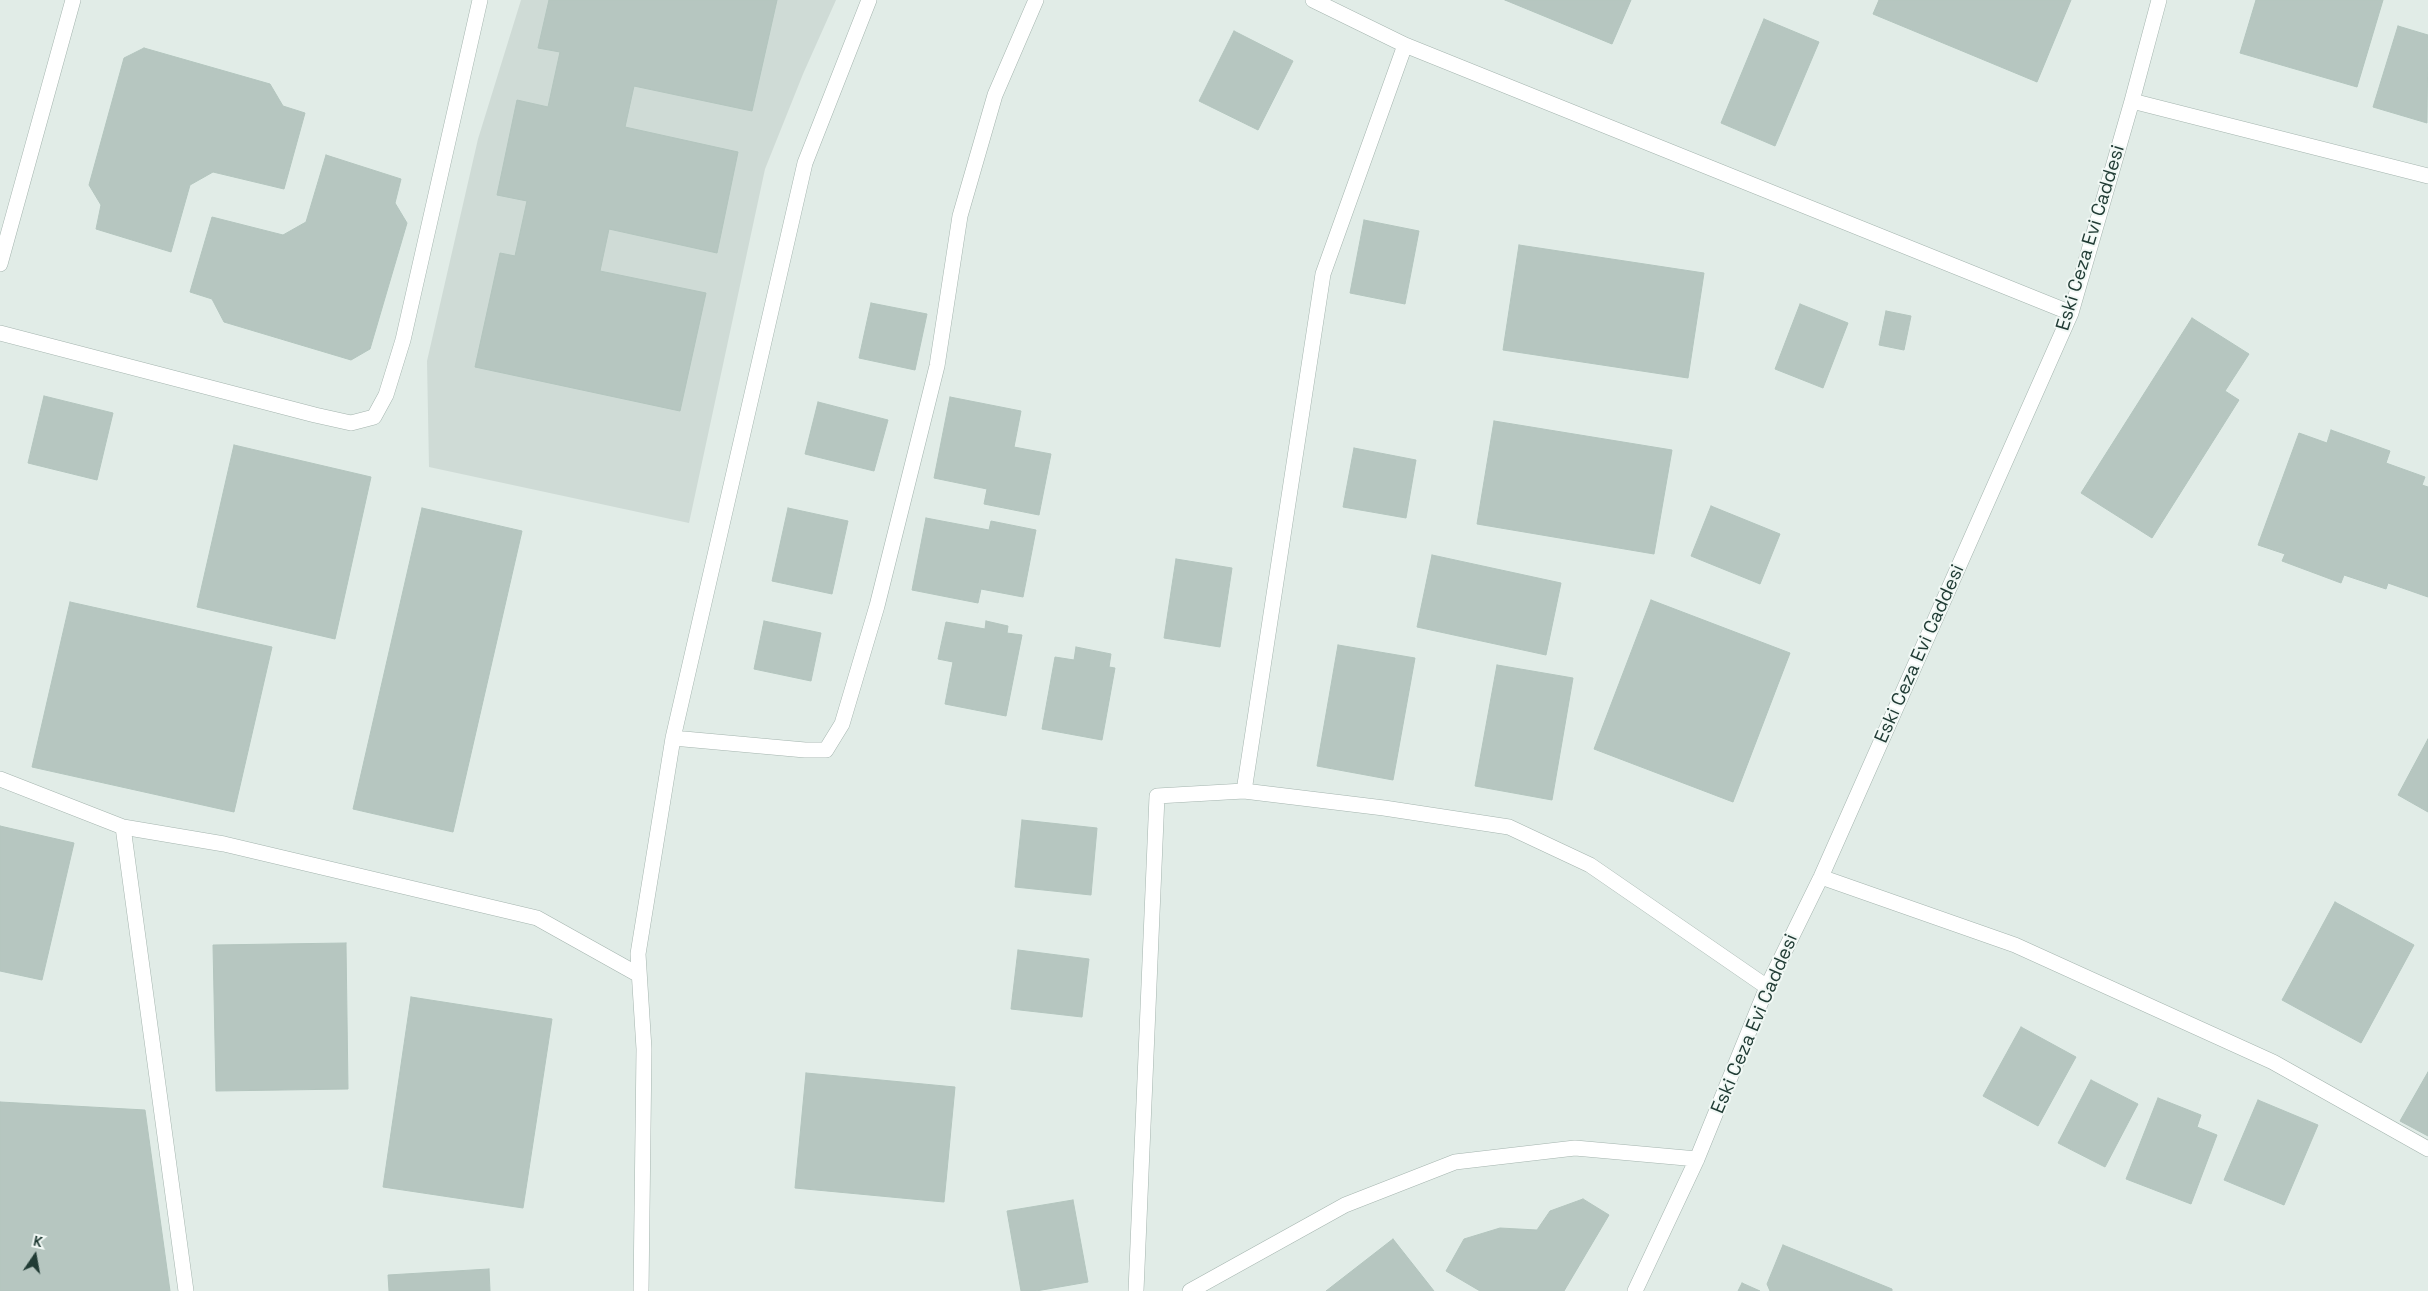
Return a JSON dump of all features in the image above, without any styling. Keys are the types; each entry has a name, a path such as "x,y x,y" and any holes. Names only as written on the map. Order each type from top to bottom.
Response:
{"street":[{"path":"0,264 73,0"},
{"path":"0,333 316,415 351,422 374,417 386,395 403,340 480,0"},
{"path":"641,1291 644,1049 638,954 673,738 805,163 869,0"},
{"path":"673,738 806,750 826,750 842,724 878,606 937,366 960,216 995,95 1036,0"},
{"path":"1313,0 1405,46 2071,313"},
{"name":"Eski Ceza Evi Caddesi","path":"1635,1291 1697,1159 1767,987 1821,877 2071,313 2132,101 2158,0"},
{"path":"1244,791 1323,274 1405,46"},
{"path":"2132,101 2428,176"},
{"path":"0,779 123,827 224,844 537,918 639,974"},
{"path":"1136,1291 1157,796 1244,791 1384,808 1509,827 1590,864 1767,987"},
{"path":"123,827 186,1291"},
{"path":"1821,877 2015,944 2273,1062 2428,1149"},
{"path":"1190,1291 1345,1205 1455,1162 1575,1148 1697,1159"}],"shaded area":[{"path":"521,0 836,0 803,74 765,169 689,523 429,467 427,361 478,139"}],"building":[{"path":"549,0 777,0 752,111 634,86 625,127 738,152 717,253 609,229 600,271 706,293 680,411 475,367 500,253 515,256 527,201 497,195 517,100 548,107 560,52 538,48"},
{"path":"1505,0 1631,0 1612,44"},
{"path":"1879,0 2071,0 2037,82 1873,14"},
{"path":"2256,0 2383,0 2357,87 2240,53"},
{"path":"1764,19 1819,42 1775,146 1721,123"},
{"path":"2398,26 2428,35 2427,123 2373,107"},
{"path":"1234,31 1293,61 1258,130 1199,101"},
{"path":"144,48 270,84 283,106 305,113 284,189 213,172 190,185 171,252 96,229 101,205 89,185 124,58"},
{"path":"326,155 401,179 395,203 407,223 370,349 351,360 224,322 212,299 190,292 212,217 283,235 306,222"},
{"path":"1364,220 1419,231 1405,304 1350,293"},
{"path":"1519,245 1704,273 1688,378 1503,350"},
{"path":"871,303 927,314 915,370 859,358"},
{"path":"1800,304 1848,323 1823,388 1775,369"},
{"path":"1886,311 1911,316 1904,350 1879,345"},
{"path":"2192,318 2249,354 2225,391 2239,400 2152,538 2081,493"},
{"path":"44,396 113,413 97,480 28,463"},
{"path":"950,397 1021,411 1014,447 1051,454 1039,515 984,504 987,489 934,478"},
{"path":"818,402 888,420 874,471 805,454"},
{"path":"1494,421 1672,450 1654,554 1477,524"},
{"path":"2331,430 2390,451 2386,463 2425,477 2422,485 2428,487 2428,597 2388,583 2386,589 2344,575 2341,583 2282,561 2285,554 2258,545 2299,433 2327,443"},
{"path":"234,445 371,477 335,639 197,607"},
{"path":"1354,448 1416,460 1406,518 1343,507"},
{"path":"1711,506 1780,534 1760,584 1691,556"},
{"path":"422,508 522,531 453,832 353,809"},
{"path":"788,508 848,521 832,594 772,581"},
{"path":"926,518 989,530 991,521 1036,530 1023,597 981,589 978,603 912,590"},
{"path":"1432,555 1561,583 1546,655 1417,627"},
{"path":"1176,559 1232,568 1220,647 1164,638"},
{"path":"1651,600 1790,653 1733,802 1594,749"},
{"path":"70,602 272,647 234,812 32,767"},
{"path":"764,621 821,633 811,681 754,669"},
{"path":"986,621 1008,626 1007,633 1022,635 1006,716 945,704 953,662 938,659 946,622 985,629"},
{"path":"1338,645 1415,658 1393,780 1317,766"},
{"path":"1076,647 1111,654 1109,667 1115,668 1102,740 1042,729 1055,657 1074,660"},
{"path":"1497,665 1573,678 1552,800 1475,786"},
{"path":"2428,739 2428,812 2398,795"},
{"path":"1022,820 1097,828 1091,895 1015,887"},
{"path":"0,826 74,843 42,980 0,971"},
{"path":"2335,902 2414,945 2361,1043 2282,1000"},
{"path":"346,943 348,1089 216,1091 213,945"},
{"path":"1018,950 1089,959 1082,1017 1011,1009"},
{"path":"411,997 552,1019 523,1208 383,1187"},
{"path":"2021,1027 2076,1057 2038,1126 1983,1096"},
{"path":"2428,1072 2428,1136 2400,1121"},
{"path":"806,1073 955,1087 944,1202 795,1188"},
{"path":"2091,1080 2138,1104 2105,1167 2058,1143"},
{"path":"2158,1098 2201,1115 2197,1127 2217,1135 2191,1204 2126,1179"},
{"path":"2258,1100 2318,1125 2284,1205 2224,1180"},
{"path":"0,1102 145,1110 170,1291 0,1291"},
{"path":"1583,1199 1609,1215 1564,1291 1480,1291 1446,1271 1464,1239 1500,1228 1537,1230 1550,1211"},
{"path":"1073,1200 1088,1282 1036,1291 1021,1291 1007,1211"},
{"path":"1393,1239 1434,1291 1326,1291"},
{"path":"1783,1245 1892,1289 1892,1291 1770,1291 1767,1284"},
{"path":"489,1269 490,1291 389,1291 388,1275"},
{"path":"1742,1283 1760,1291 1738,1291"}]}
